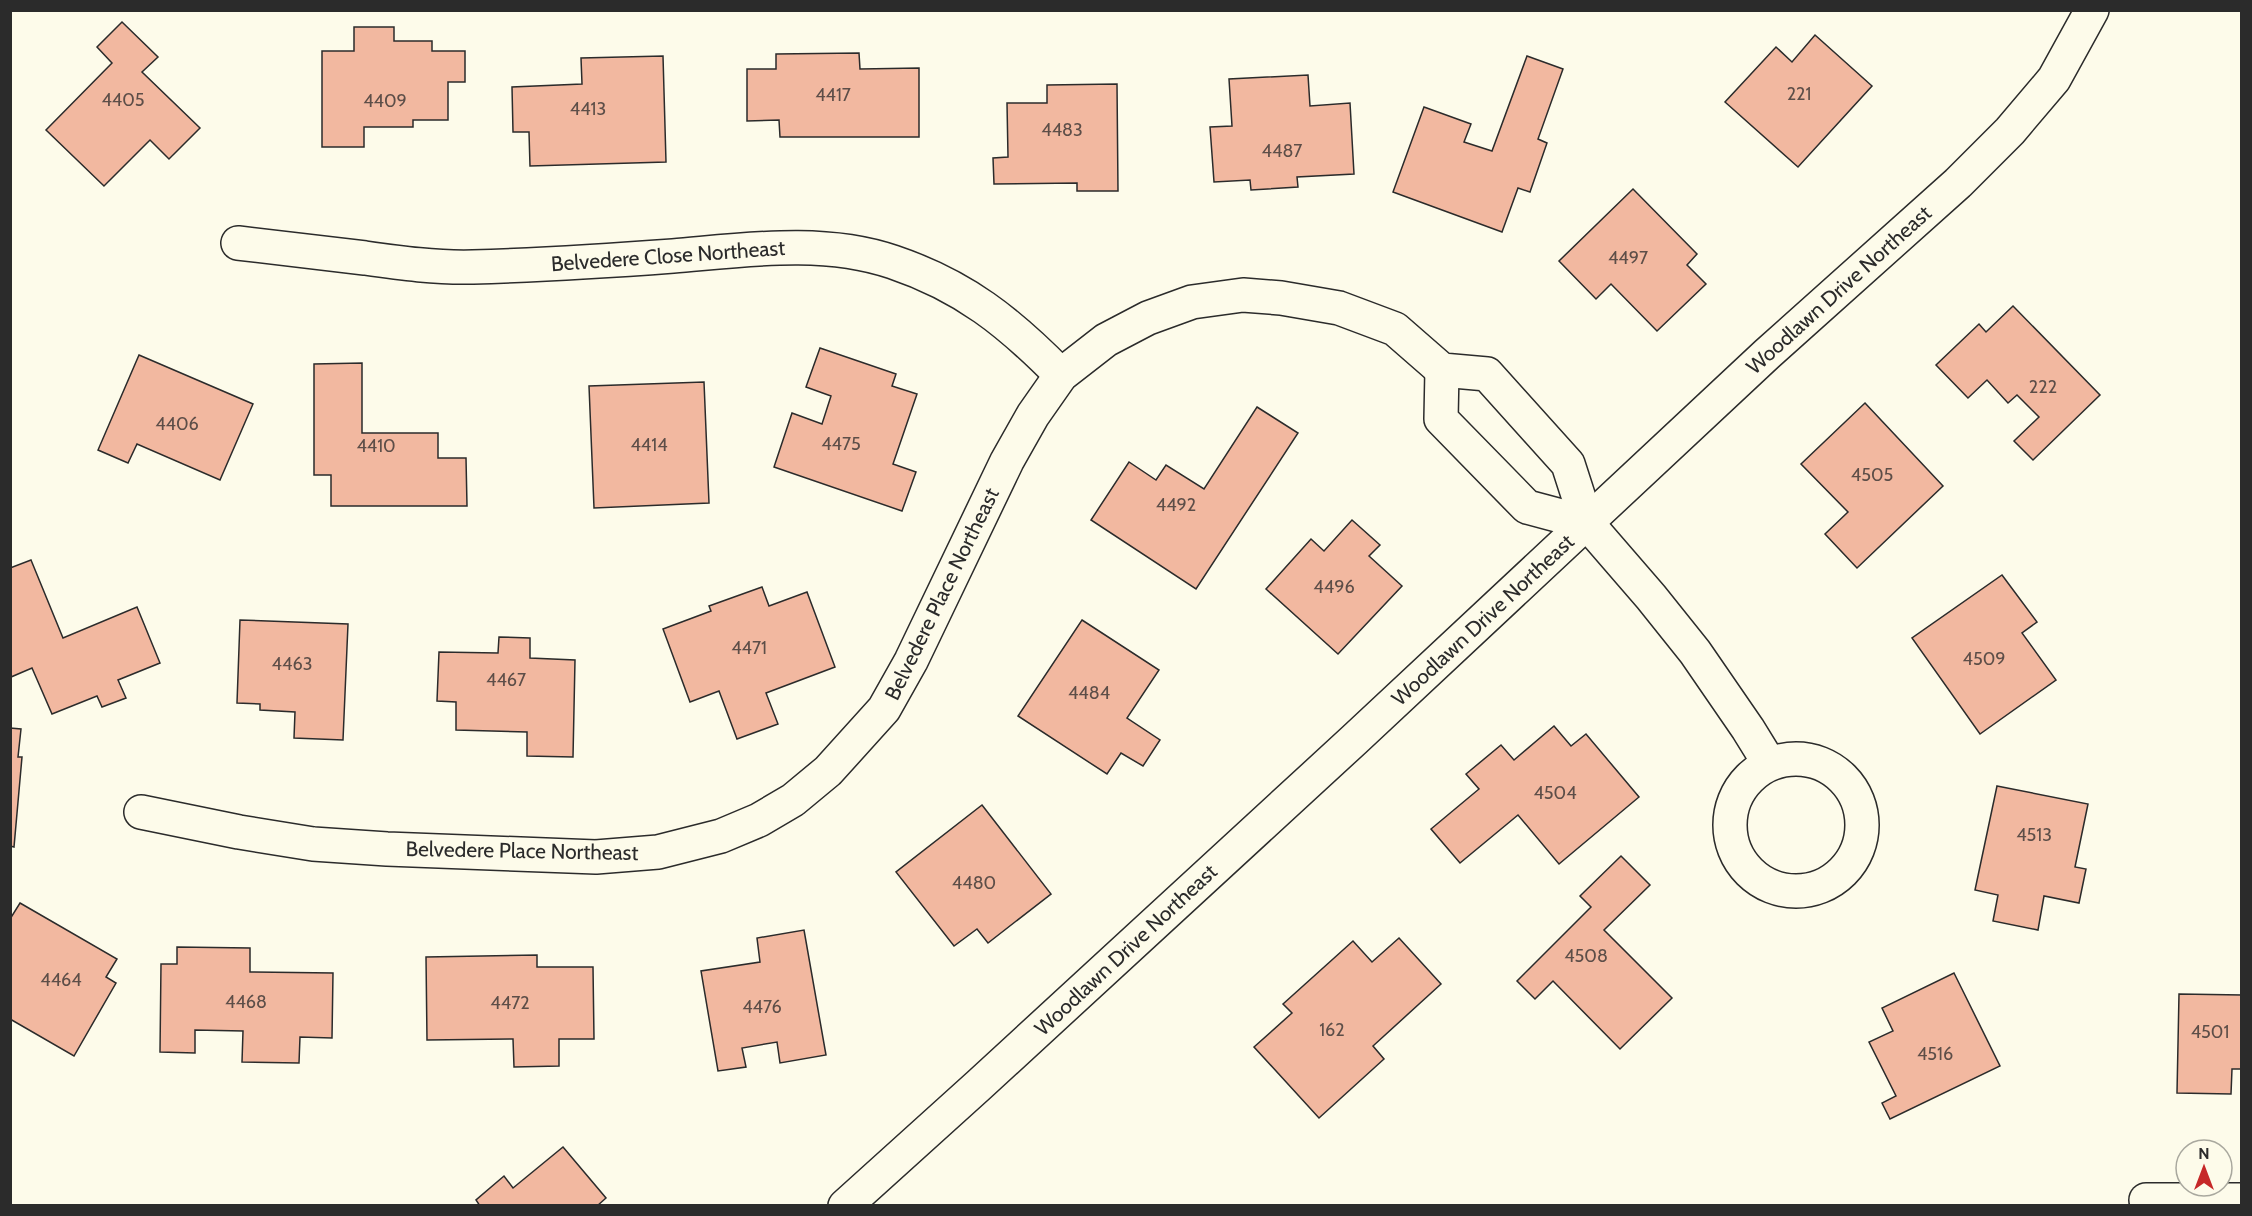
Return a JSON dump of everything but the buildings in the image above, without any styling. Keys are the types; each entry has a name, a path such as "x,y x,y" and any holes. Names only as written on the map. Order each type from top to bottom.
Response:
{"street":[{"name":"Woodlawn Drive Northeast","path":"845,1206 1346,747 1767,354 1958,183 2010,131 2054,79 2092,10"},
{"name":"Belvedere Close Northeast","path":"238,243 411,264 470,267 646,258 779,248 834,250 892,261 949,285 1010,325 1061,375"},
{"name":"Belvedere Place Northeast","path":"141,812 313,844 387,849 597,856 658,852 721,836 759,820 793,800 828,771 884,709 911,662 1007,461 1033,415 1061,375 1106,340 1148,318 1192,302 1243,294 1340,308 1372,320 1395,329 1442,370"},
{"path":"1587,523 1527,507 1441,419 1442,370 1487,374 1568,464 1587,523 1695,652 1769,763"},
{"path":"1801,758 1832,767 1855,790 1864,822 1858,854 1838,879 1808,891 1776,890 1748,872 1731,844 1730,812 1743,783 1769,763 1801,758"},
{"path":"2146,1200 2241,1200"}]}
